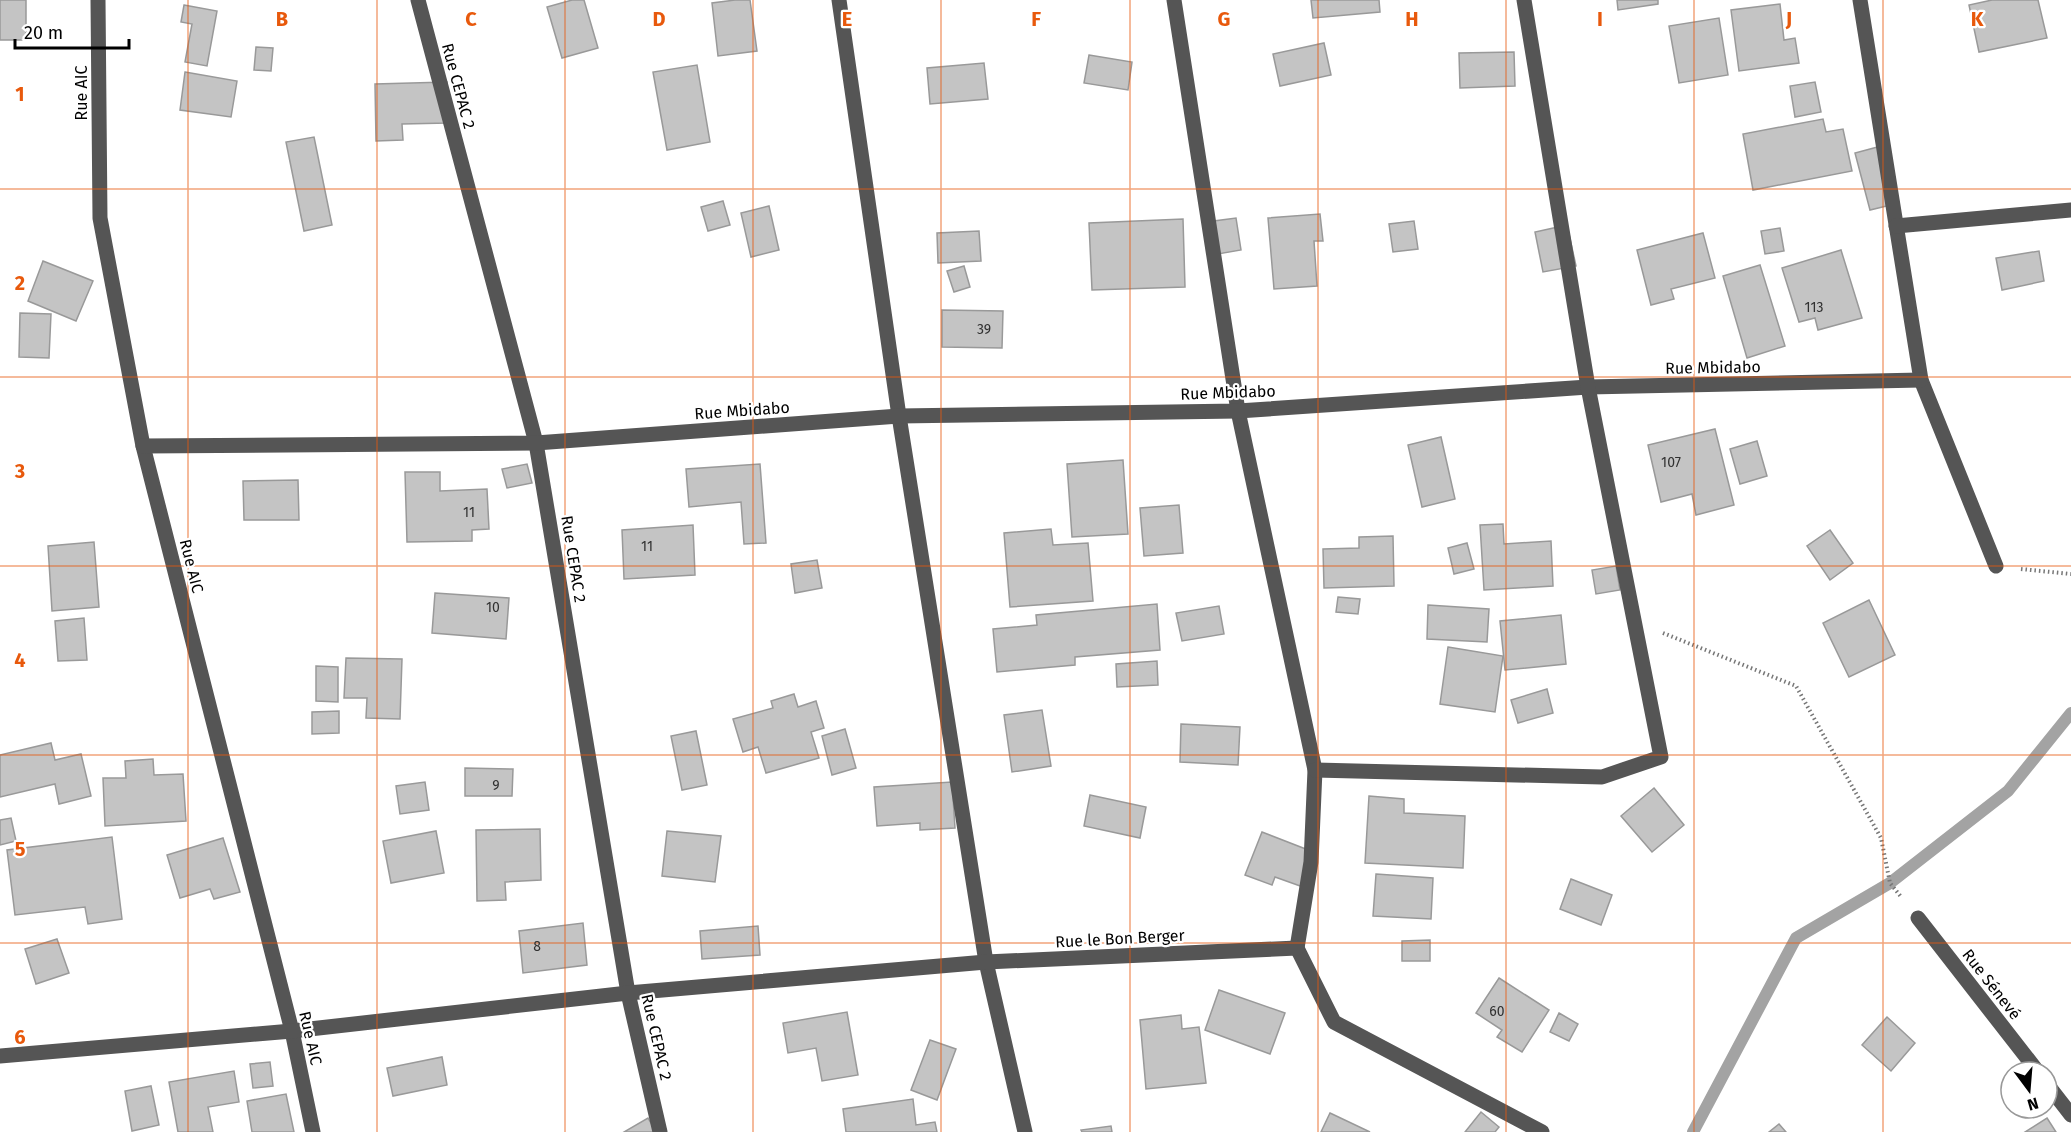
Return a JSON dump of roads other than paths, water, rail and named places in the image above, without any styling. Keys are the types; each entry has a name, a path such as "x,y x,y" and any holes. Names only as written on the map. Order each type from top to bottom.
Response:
{"street":[{"name":"Rue AIC","path":"98,0 100,218 143,446 292,1031 313,1132"},
{"name":"Rue CEPAC 2","path":"418,0 536,443 628,993 660,1132"},
{"path":"839,0 899,416 986,962 1025,1132"},
{"path":"1174,0 1238,411 1316,770 1311,862 1297,948 1334,1022 1542,1132"},
{"path":"1316,770 1602,777 1662,757 1588,387 1524,0"},
{"path":"1860,0 1921,380 1996,566"},
{"path":"1896,226 2071,210"},
{"name":"Rue Mbidabo","path":"143,446 536,443 899,416 1238,411 1588,387 1921,380"},
{"name":"Rue Sénevé","path":"1918,918 2029,1060"},
{"name":"Rue le Bon Berger","path":"0,1056 292,1031 628,993 986,962 1297,948"},
{"path":"2059,1100 2071,1115"}],"waterway":[{"path":"1693,1132 1796,938 1890,883 2008,791 2071,713"}]}
